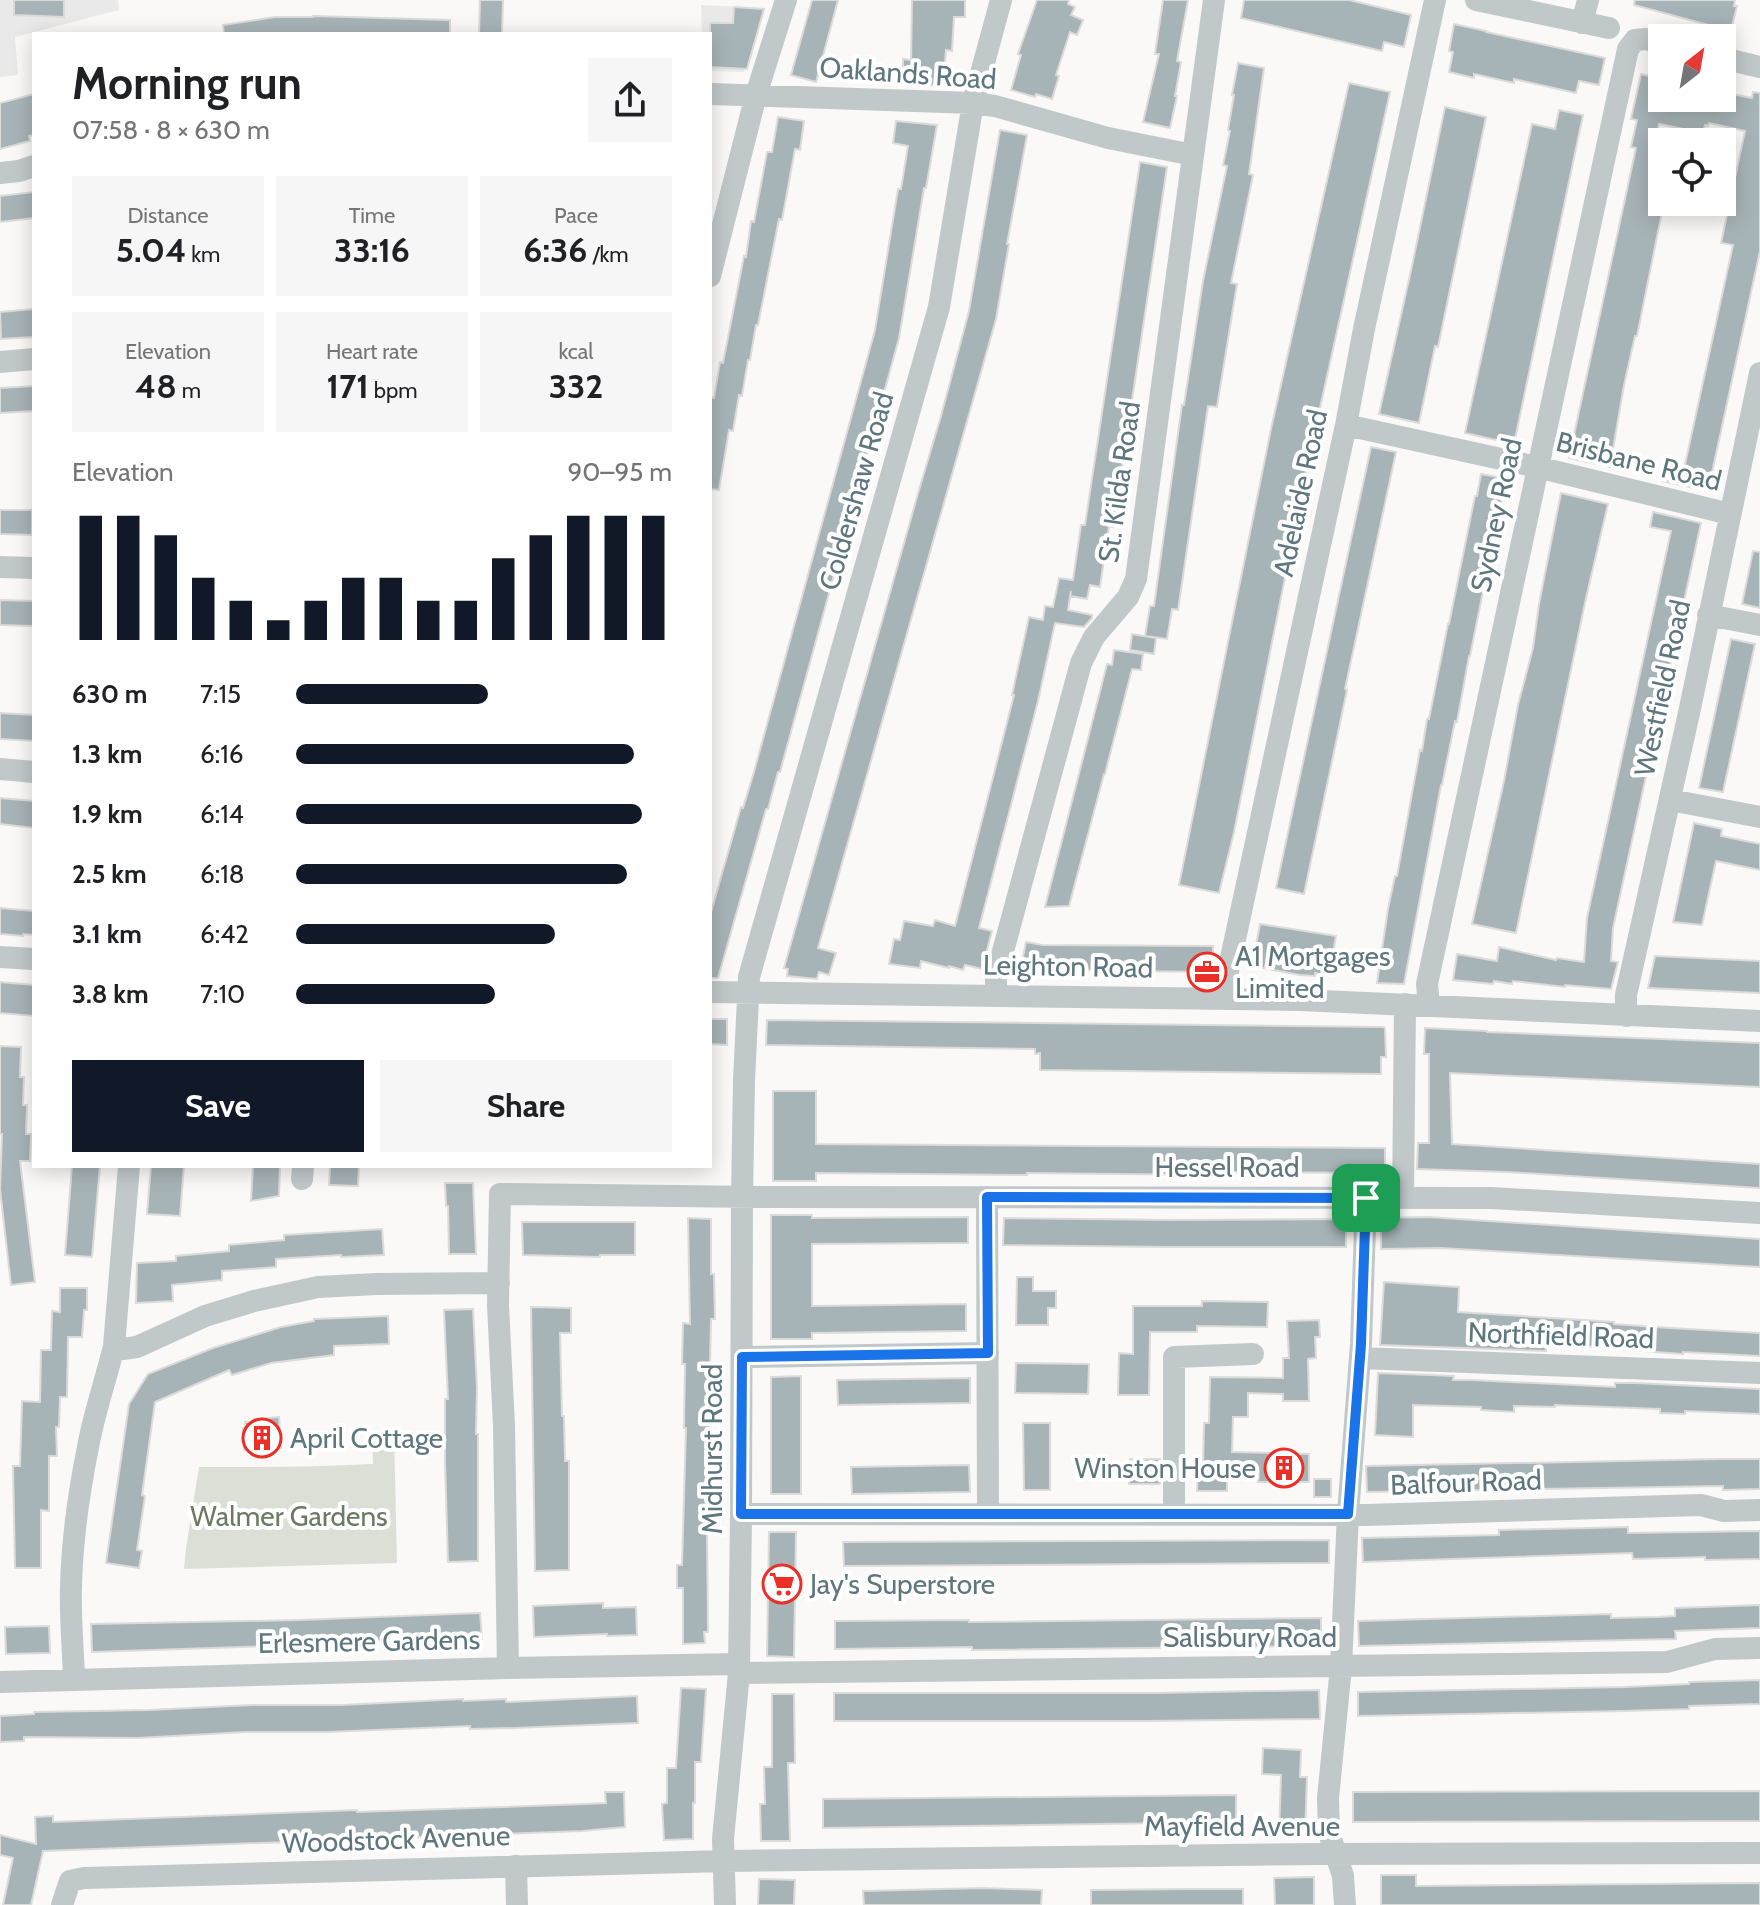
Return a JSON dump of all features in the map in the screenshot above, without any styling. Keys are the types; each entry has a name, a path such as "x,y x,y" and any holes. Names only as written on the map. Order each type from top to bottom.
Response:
{"street":[{"path":"712,268 756,95 786,0"},
{"name":"Coldershaw Road","path":"748,993 749,977 939,307 973,103 1001,0"},
{"name":"St. Kilda Road","path":"996,995 996,977 1081,663 1094,637 1128,597 1136,579 1214,0"},
{"name":"Adelaide Road","path":"1225,999 1226,981 1435,0"},
{"path":"1476,0 1609,28"},
{"path":"1582,23 1588,0"},
{"name":"Sydney Road","path":"1429,1005 1427,984 1628,49 1635,40 1648,40"},
{"path":"1736,61 1760,67"},
{"name":"Oaklands Road","path":"712,94 973,103 995,106 1108,138 1193,155"},
{"path":"0,173 32,167"},
{"path":"0,362 32,359"},
{"name":"Westfield Road","path":"1626,1016 1626,995 1730,514 1754,432 1760,373"},
{"name":"Brisbane Road","path":"1346,425 1730,514"},
{"path":"0,567 32,568"},
{"path":"1708,615 1760,625"},
{"path":"0,769 32,772"},
{"path":"1670,800 1760,817"},
{"path":"0,957 32,959"},
{"name":"Leighton Road","path":"712,992 1225,999 1760,1021"},
{"name":"Midhurst Road","path":"725,1905 723,1839 739,1668 742,1197 748,993"},
{"path":"1403,1198 1405,1004"},
{"path":"74,1678 71,1586 75,1533 96,1409 114,1346 129,1168"},
{"name":"Hessel Road","path":"499,1283 500,1194 1491,1198 1760,1213"},
{"path":"987,1197 988,1514"},
{"path":"1345,1905 1343,1876 1329,1833 1328,1798 1341,1667 1348,1514 1360,1358 1366,1198"},
{"path":"114,1346 123,1349 137,1347 205,1316 318,1287 499,1283 508,1668"},
{"path":"742,1357 988,1353"},
{"path":"1174,1514 1174,1357 1253,1354"},
{"name":"Northfield Road","path":"1360,1358 1760,1373"},
{"name":"Balfour Road","path":"741,1514 1348,1514 1701,1505 1724,1511 1760,1510"},
{"name":"Salisbury Road","path":"739,1668 1341,1667 1667,1662 1715,1649 1760,1648"},
{"name":"Erlesmere Gardens","path":"0,1682 508,1668 739,1668"},
{"name":"Mayfield Avenue","path":"725,1861 1760,1853"},
{"name":"Woodstock Avenue","path":"62,1905 70,1881 84,1878 725,1861"},
{"path":"516,1866 517,1905"}],"shaded area":[{"path":"0,0 118,0 119,10 15,37 18,75 0,77"},
{"path":"701,5 762,8 744,72 712,71 712,32 702,32"}],"green space":[{"name":"Walmer Gardens","path":"394,1432 397,1563 184,1569 199,1467 373,1464 372,1434"}],"building":[{"path":"14,0 64,0 64,17 14,15"},
{"path":"480,0 503,0 502,32 479,32"},
{"path":"812,0 838,0 816,82 791,75"},
{"path":"912,0 965,0 965,17 954,17 952,51 946,50 943,86 903,84 903,59 911,60"},
{"path":"1037,0 1069,0 1068,4 1075,7 1071,15 1083,20 1077,35 1070,32 1052,99 1011,90 1021,55 1018,54"},
{"path":"1163,0 1188,0 1177,61 1181,62 1177,96 1170,128 1143,122 1159,54 1155,54"},
{"path":"1244,0 1349,0 1411,15 1404,47 1384,42 1382,51 1241,18"},
{"path":"1635,0 1735,0 1734,6 1737,6 1733,24 1705,24 1634,5"},
{"path":"734,7 764,9 747,69 712,67 710,23 733,23"},
{"path":"275,17 450,20 450,32 224,32 223,25"},
{"path":"1454,24 1605,58 1599,85 1579,81 1576,93 1514,79 1514,83 1449,72"},
{"path":"1238,63 1264,68 1249,174 1253,175 1231,283 1237,284 1217,407 1208,406 1178,610 1172,609 1167,639 1145,636 1150,606 1154,606 1203,281 1227,166 1223,165"},
{"path":"1641,74 1648,76 1648,112 1736,112 1736,95 1752,98 1753,92 1760,93 1760,251 1708,491 1662,481 1666,465 1684,469 1733,245 1721,243 1727,216 1736,216 1736,173 1745,131 1736,128 1709,123 1704,128 1659,124 1658,128 1648,128 1648,216 1661,216 1624,385 1610,467 1569,458 1636,148 1631,147 1637,120 1631,119"},
{"path":"1349,83 1390,92 1310,453 1219,893 1179,885 1271,429"},
{"path":"32,95 30,141 0,149 0,103"},
{"path":"1445,107 1486,117 1419,423 1379,414"},
{"path":"1559,110 1583,115 1514,444 1465,433 1532,124 1555,129"},
{"path":"778,117 804,121 800,150 795,149 782,220 779,219 742,396 739,395 733,431 729,430 719,490 712,489 712,398 720,362 723,363 767,152 772,152"},
{"path":"896,121 937,125 899,338 780,772 766,809 718,978 712,978 712,909 754,772 875,330 908,146 893,143"},
{"path":"1000,130 1027,135 996,319 818,948 836,953 829,975 819,972 817,979 787,976 788,969 784,968 969,311"},
{"path":"1140,162 1167,167 1113,527 1109,526 1100,587 1090,585 1087,599 1070,596 1068,610 1092,615 1092,618 1084,627 1055,623 979,928 992,931 982,969 965,965 963,970 921,961 920,968 889,964 894,939 900,940 904,921 933,926 935,920 955,926 1014,695 1029,617 1043,620 1045,606 1053,607 1059,578 1073,580 1081,525 1085,525"},
{"path":"32,192 32,218 0,222 0,196"},
{"path":"32,309 32,337 1,339 0,312"},
{"path":"32,386 32,411 0,413 0,388"},
{"path":"1371,447 1396,452 1304,894 1276,888"},
{"path":"1481,474 1508,479 1441,785 1404,984 1377,983 1388,909 1420,750"},
{"path":"1561,493 1608,504 1516,933 1472,924 1533,648"},
{"path":"0,510 32,510 32,535 0,534"},
{"path":"1653,512 1701,523 1613,928 1611,961 1618,962 1611,989 1513,981 1512,984 1494,981 1493,984 1453,980 1457,954 1497,961 1499,947 1556,960 1584,962 1587,918 1671,531 1650,527"},
{"path":"1753,551 1760,552 1760,608 1742,604"},
{"path":"0,600 32,601 32,626 0,625"},
{"path":"1132,634 1156,638 1154,654 1130,650"},
{"path":"1731,639 1755,644 1723,792 1699,788"},
{"path":"1114,650 1143,654 1141,670 1132,669 1069,906 1045,907 1107,664 1112,665"},
{"path":"0,713 32,715 32,741 0,739"},
{"path":"0,798 32,801 32,828 0,824"},
{"path":"1694,823 1722,829 1721,836 1760,844 1760,870 1716,861 1702,925 1673,922"},
{"path":"0,908 32,911 32,935 0,934"},
{"path":"1260,924 1336,936 1329,976 1315,973 1315,976 1300,975 1252,966"},
{"path":"1026,942 1042,945 1213,946 1213,972 1036,970 1021,967"},
{"path":"1655,956 1760,961 1760,993 1648,988"},
{"path":"0,982 32,985 32,1016 0,1013"},
{"path":"712,1019 727,1019 727,1045 712,1044"},
{"path":"767,1020 1384,1027 1386,1057 1381,1057 1381,1074 1040,1070 1040,1053 1035,1054 1035,1049 766,1045"},
{"path":"1425,1028 1760,1043 1760,1087 1450,1073 1452,1144 1760,1164 1760,1188 1417,1169 1418,1143 1429,1143 1429,1054 1424,1054"},
{"path":"0,1046 21,1047 20,1077 24,1077 23,1105 27,1105 26,1134 31,1134 30,1161 20,1161 35,1282 11,1285 0,1189"},
{"path":"773,1091 816,1091 816,1144 1385,1148 1385,1173 816,1173 816,1181 773,1181"},
{"path":"72,1168 100,1168 92,1257 65,1255"},
{"path":"151,1168 184,1168 180,1216 147,1214"},
{"path":"253,1168 280,1168 279,1196 251,1201"},
{"path":"330,1168 359,1168 358,1186 329,1185"},
{"path":"445,1183 473,1183 476,1254 449,1254"},
{"path":"771,1215 812,1215 812,1218 968,1217 968,1243 812,1244 812,1306 966,1304 966,1331 812,1333 812,1339 771,1339"},
{"path":"1428,1217 1760,1239 1760,1267 1441,1248 1381,1249 1381,1218"},
{"path":"688,1218 711,1219 715,1319 711,1319 708,1632 704,1632 705,1643 683,1644 683,1588 677,1588 677,1565 682,1565 686,1428 683,1323 690,1324"},
{"path":"1004,1218 1346,1219 1346,1247 1003,1245"},
{"path":"522,1222 635,1222 635,1255 523,1255"},
{"path":"382,1229 384,1255 276,1259 276,1267 222,1271 222,1280 172,1285 173,1301 136,1303 137,1263 176,1261 176,1256 229,1251 229,1245 284,1240 284,1235"},
{"path":"1017,1277 1033,1277 1033,1291 1056,1291 1056,1308 1048,1308 1048,1325 1016,1325"},
{"path":"1384,1282 1459,1287 1458,1312 1760,1333 1760,1356 1683,1354 1546,1343 1546,1351 1380,1345"},
{"path":"60,1288 87,1288 87,1310 84,1310 82,1337 68,1337 67,1397 60,1397 59,1427 56,1427 57,1456 49,1456 49,1511 41,1510 41,1568 15,1568 13,1466 20,1466 22,1401 40,1402 41,1350 51,1350 52,1311 60,1312"},
{"path":"1202,1301 1268,1302 1267,1327 1197,1326 1197,1332 1150,1332 1149,1395 1118,1395 1119,1353 1133,1354 1133,1306 1202,1306"},
{"path":"531,1307 571,1308 571,1333 560,1333 565,1461 569,1461 569,1570 535,1571"},
{"path":"473,1309 478,1434 478,1561 448,1562 445,1399 448,1399 444,1310"},
{"path":"388,1316 389,1344 334,1346 334,1355 271,1363 232,1375 229,1370 155,1402 142,1495 145,1496 137,1550 142,1551 139,1568 106,1563 129,1404 148,1374 213,1348 314,1319"},
{"path":"1319,1320 1320,1337 1315,1337 1316,1358 1308,1359 1309,1401 1283,1401 1283,1394 1248,1393 1248,1417 1233,1417 1232,1452 1309,1454 1309,1482 1258,1482 1259,1472 1227,1472 1227,1491 1197,1491 1198,1471 1203,1471 1204,1423 1209,1423 1210,1377 1283,1378 1283,1358 1289,1358 1287,1321"},
{"path":"1016,1363 1089,1364 1088,1394 1015,1393"},
{"path":"1378,1373 1454,1376 1453,1380 1615,1387 1615,1383 1636,1383 1760,1389 1760,1414 1660,1413 1660,1409 1555,1405 1514,1406 1514,1412 1481,1410 1481,1407 1413,1405 1413,1437 1375,1435"},
{"path":"801,1376 801,1494 771,1494 771,1377"},
{"path":"970,1378 970,1403 838,1405 837,1380"},
{"name":"April Cottage","path":"279,1417 281,1448 244,1450 245,1422"},
{"path":"1023,1423 1050,1423 1050,1490 1024,1490"},
{"path":"1130,1459 1160,1459 1160,1484 1129,1484"},
{"path":"1760,1459 1760,1489 1723,1490 1723,1486 1367,1492 1366,1466"},
{"path":"969,1465 970,1492 852,1494 851,1467"},
{"path":"1314,1479 1331,1479 1331,1497 1314,1497"},
{"path":"1628,1527 1628,1533 1760,1531 1760,1559 1633,1559 1632,1553 1363,1562 1362,1538 1499,1535 1499,1530"},
{"path":"769,1532 796,1532 794,1657 767,1656"},
{"path":"1329,1540 1329,1563 844,1566 843,1542"},
{"path":"603,1603 603,1608 636,1607 637,1635 534,1637 533,1606"},
{"path":"1760,1605 1760,1628 1675,1631 1676,1639 1359,1646 1358,1621 1611,1614 1611,1618 1658,1617 1675,1616 1675,1608"},
{"path":"480,1613 482,1639 92,1652 91,1624"},
{"path":"1321,1618 1321,1646 835,1649 835,1621"},
{"path":"49,1626 50,1653 6,1654 5,1627"},
{"path":"1760,1680 1760,1704 1624,1711 1358,1716 1358,1692 1625,1687"},
{"path":"681,1688 706,1689 701,1762 695,1762 693,1839 664,1840 662,1804 667,1803 667,1768 676,1768"},
{"path":"1319,1690 1320,1719 834,1721 834,1693"},
{"path":"772,1694 794,1694 795,1763 788,1763 790,1841 761,1841 760,1804 765,1804 764,1767 772,1767"},
{"path":"637,1696 638,1723 245,1732 138,1738 24,1737 24,1741 0,1742 0,1716 34,1712 463,1699 506,1699 506,1702"},
{"path":"1263,1748 1301,1750 1300,1777 1307,1777 1305,1836 1279,1835 1281,1775 1262,1774"},
{"path":"1760,1791 1760,1821 1353,1822 1353,1792"},
{"path":"605,1792 624,1792 625,1827 43,1851 31,1905 3,1905 13,1858 0,1855 0,1835 36,1844 35,1817 53,1816 53,1822 586,1804 606,1803"},
{"path":"1236,1795 1236,1822 823,1828 823,1799"},
{"path":"1381,1875 1416,1875 1416,1886 1760,1883 1760,1905 1381,1905"},
{"path":"1314,1877 1314,1905 1275,1905 1274,1878"},
{"path":"759,1879 795,1880 794,1905 758,1905"},
{"path":"1243,1889 1243,1905 1091,1905 1091,1890"},
{"path":"1042,1890 1041,1905 864,1905 863,1891"}],"place":[{"name":"A1 Mortgages Limited","path":"1207,972"},
{"name":"April Cottage","path":"262,1438"},
{"name":"Winston House","path":"1284,1468"},
{"name":"Jay's Superstore","path":"782,1584"}],"route":[{"path":"987,1197 1366,1198 1361,1344 1348,1514 741,1514 742,1357 988,1353 987,1197"}]}
